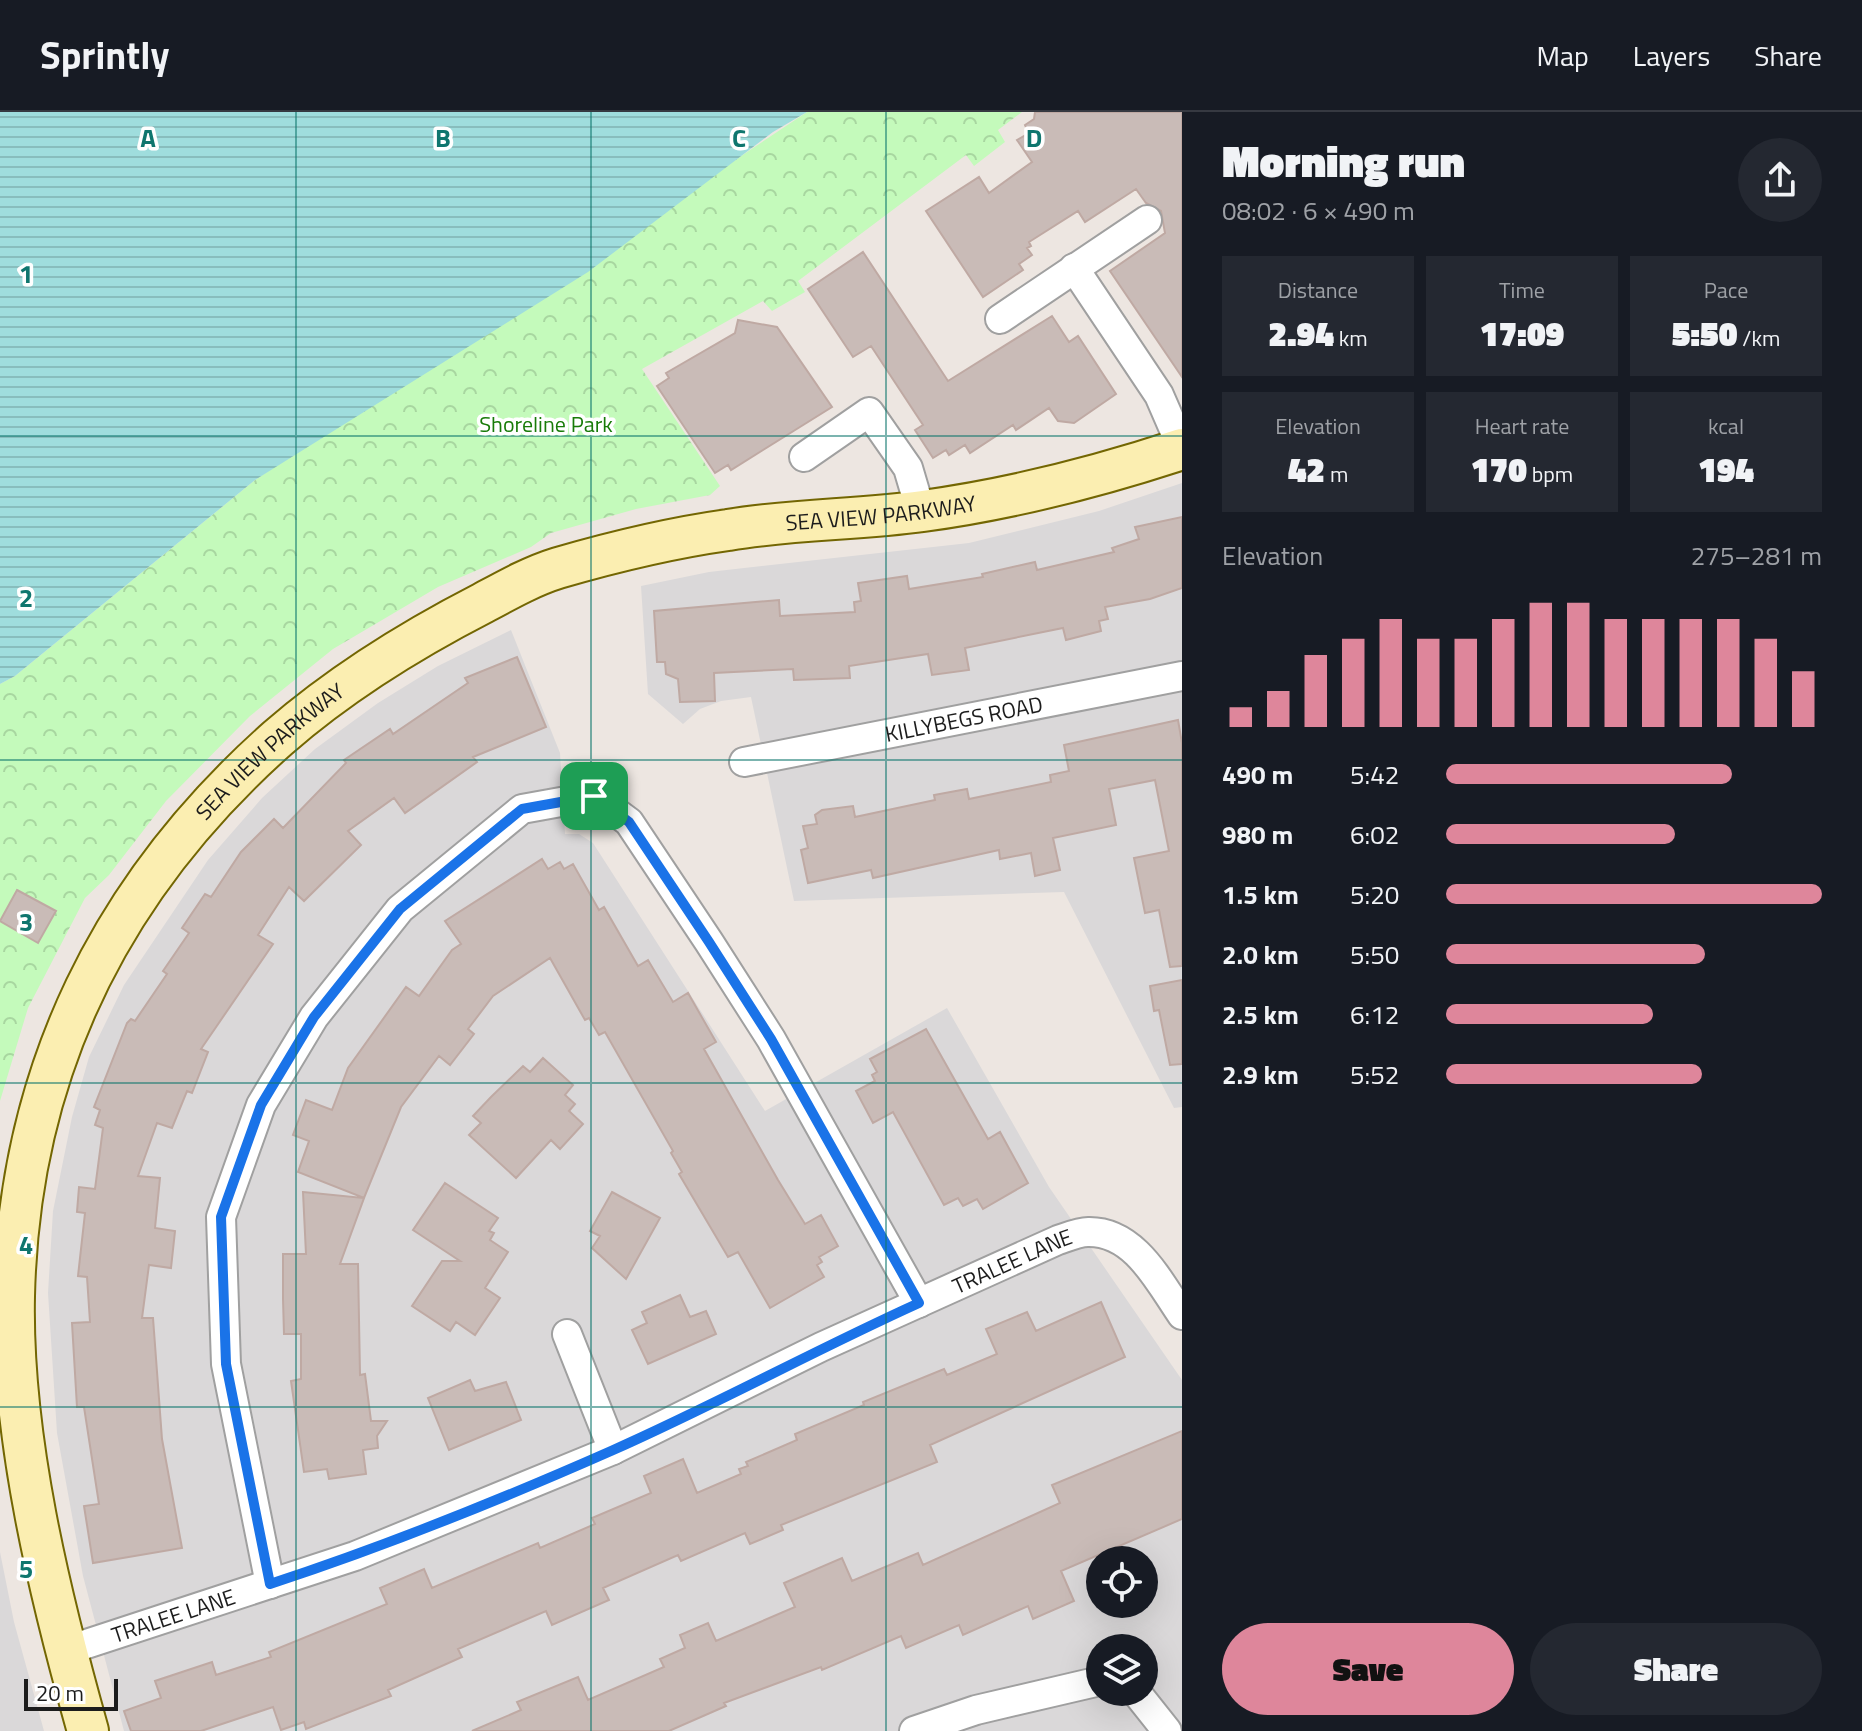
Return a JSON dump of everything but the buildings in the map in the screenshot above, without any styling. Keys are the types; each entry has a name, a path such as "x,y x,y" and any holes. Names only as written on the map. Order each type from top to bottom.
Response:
{"street":[{"path":"1000,319 1147,220"},
{"path":"1074,268 1159,395 1182,448"},
{"path":"804,457 869,412 908,468 921,512"},
{"name":"SEA VIEW PARKWAY","path":"88,1731 65,1651 35,1510 19,1388 9,1217 33,1125 61,1039 103,951 159,865 230,781 318,703 409,641 551,570 729,529 921,512 1093,478 1182,448"},
{"name":"KILLYBEGS ROAD","path":"744,762 1182,676"},
{"path":"270,1584 226,1364 221,1217 261,1105 314,1017 400,909 522,809 594,796 629,822 771,1039 919,1303"},
{"name":"TRALEE LANE","path":"65,1651 355,1556 613,1450 821,1347 1058,1240 1088,1232 1119,1238 1139,1255 1182,1315"},
{"path":"567,1334 613,1450"},
{"path":"914,1731 976,1710 1086,1684"},
{"path":"1147,1706 1167,1731"}],"shaded area":[{"path":"1182,483 1182,1107 1174,1108 1064,892 794,901 751,697 721,701 700,709 683,724 648,694 641,586 709,572 969,543 1099,511"},
{"path":"511,630 560,753 565,834 579,834 593,843 765,1111 947,1008 1049,1187 1182,1380 1182,1731 124,1731 83,1576 57,1433 48,1293 53,1211 72,1117 89,1057 124,985 208,860 262,798 315,749 378,703 438,666"},
{"path":"0,1552 14,1622 44,1731 0,1731"}],"green space":[{"name":"Shoreline Park","path":"807,112 1022,112 998,130 1005,142 974,166 966,155 798,281 805,292 772,311 763,301 642,369 720,486 710,495 636,509 551,533 531,547 438,587 333,649 250,716 166,801 109,875 85,898 28,1008 0,1101 0,684 15,676 255,480"}],"water":[{"path":"0,112 807,112 773,132 588,272 255,480 15,676 0,684"}],"route":[{"path":"594,796 629,822 709,942 771,1039 919,1303 821,1347 613,1450 355,1556 270,1584 226,1364 221,1217 261,1105 314,1017 400,909 522,809 594,796"}]}
